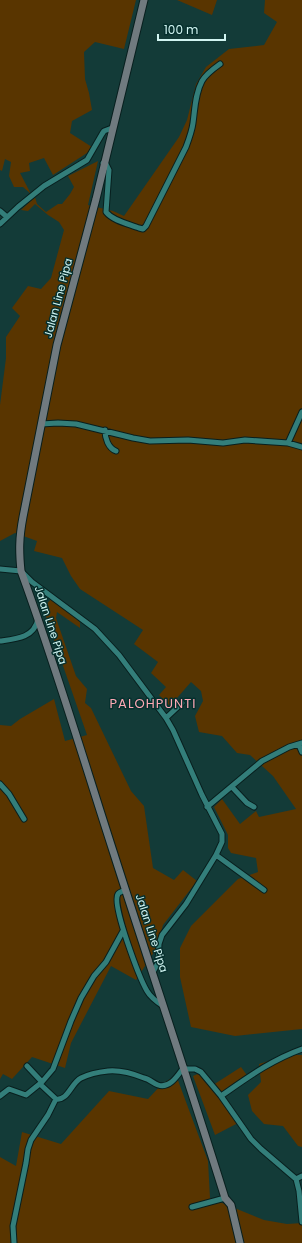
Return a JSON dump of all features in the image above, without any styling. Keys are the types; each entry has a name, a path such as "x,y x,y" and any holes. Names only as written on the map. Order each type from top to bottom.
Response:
{"main road":[{"name":"Jalan Line Pipa","path":"144,0 103,163 96,199 57,345 20,535 19,548 22,571 73,724 225,1198 230,1205 240,1243"}],"street":[{"path":"103,163 106,164 109,170 106,212 111,217 143,229 146,226 190,137 197,93 202,81 210,71 220,64"},
{"path":"0,224 44,186 87,160 104,131 112,128"},
{"path":"0,211 7,217"},
{"path":"288,443 302,412"},
{"path":"41,424 76,424 133,438 159,442 188,440 224,443 245,440 288,443 302,447"},
{"path":"105,430 109,446 111,449 116,451"},
{"path":"0,568 22,571 32,582 85,621 101,635 119,655 166,718 173,730 222,834 221,846 216,855 186,904 162,936 159,944 158,963 153,972"},
{"path":"0,641 18,638 29,634 36,625 38,619"},
{"path":"166,718 182,703"},
{"path":"208,807 262,761 290,747 300,744 302,752"},
{"path":"0,784 9,794 24,819"},
{"path":"232,787 247,803 254,807"},
{"path":"216,855 264,890"},
{"path":"126,890 119,893 117,900 119,918 145,988 150,996 163,1006"},
{"path":"0,1096 9,1089 26,1095 41,1083 53,1069 71,1021 86,989 94,976 106,962 124,930"},
{"path":"220,1096 274,1060 302,1049"},
{"path":"27,1066 41,1083 56,1098 59,1099 64,1097 79,1080 94,1074 114,1071 142,1077 157,1085 166,1086 173,1081 184,1068 195,1069 201,1072 255,1144 296,1178 299,1191 302,1222"},
{"path":"14,1243 13,1226 28,1149 31,1140 44,1122 56,1098"},
{"path":"296,1178 302,1176"},
{"path":"192,1207 225,1198"}],"shaded area":[{"path":"0,0 136,0 124,49 95,42 84,52 85,79 92,110 72,121 70,133 92,147 87,153 53,175 44,158 29,163 30,171 20,173 31,194 23,187 14,187 9,176 11,162 5,159 2,171 0,170"},
{"path":"177,0 217,0 212,15"},
{"path":"265,0 302,0 302,1029 235,1036 191,1027 180,977 180,948 191,926 238,879 258,872 256,858 231,853 228,848 228,835 214,807 222,799 240,824 256,811 259,817 296,809 273,776 250,755 237,753 222,736 199,732 195,716 203,701 201,691 191,682 170,706 159,695 166,687 151,673 158,662 134,644 143,630 80,589 71,576 62,558 34,551 37,541 15,533 0,541 0,405 6,358 6,337 20,316 12,308 28,286 41,289 51,278 64,230 59,222 35,204 28,211 21,210 35,197 37,204 46,212 58,204 62,204 74,187 68,176 98,161 88,205 113,211 124,216 179,137 187,120 196,84 206,67 229,49 264,45 277,22 264,13"},
{"path":"52,598 80,622 80,628 57,612 56,618 76,676 87,689 85,703 91,708 131,791 144,806 153,868 174,880 183,870 197,881 163,925 156,949 136,980 111,966 71,1043 65,1068 32,1057 12,1079 3,1074 0,1079 0,725 11,726 54,699 65,741 87,735 43,608"},
{"path":"288,1055 302,1055 302,1147 298,1146 283,1126 264,1124 252,1111 248,1095 261,1082 259,1064"},
{"path":"241,1067 249,1078 224,1097 238,1123 215,1135 193,1076 202,1072 213,1085"},
{"path":"176,1075 208,1161 210,1198 264,1220 287,1224 302,1223 302,1243 0,1243 0,1157 16,1166 22,1132 61,1144 109,1091 148,1099 162,1084"}],"district":[{"name":"PALOHPUNTI","path":"153,703"}]}
